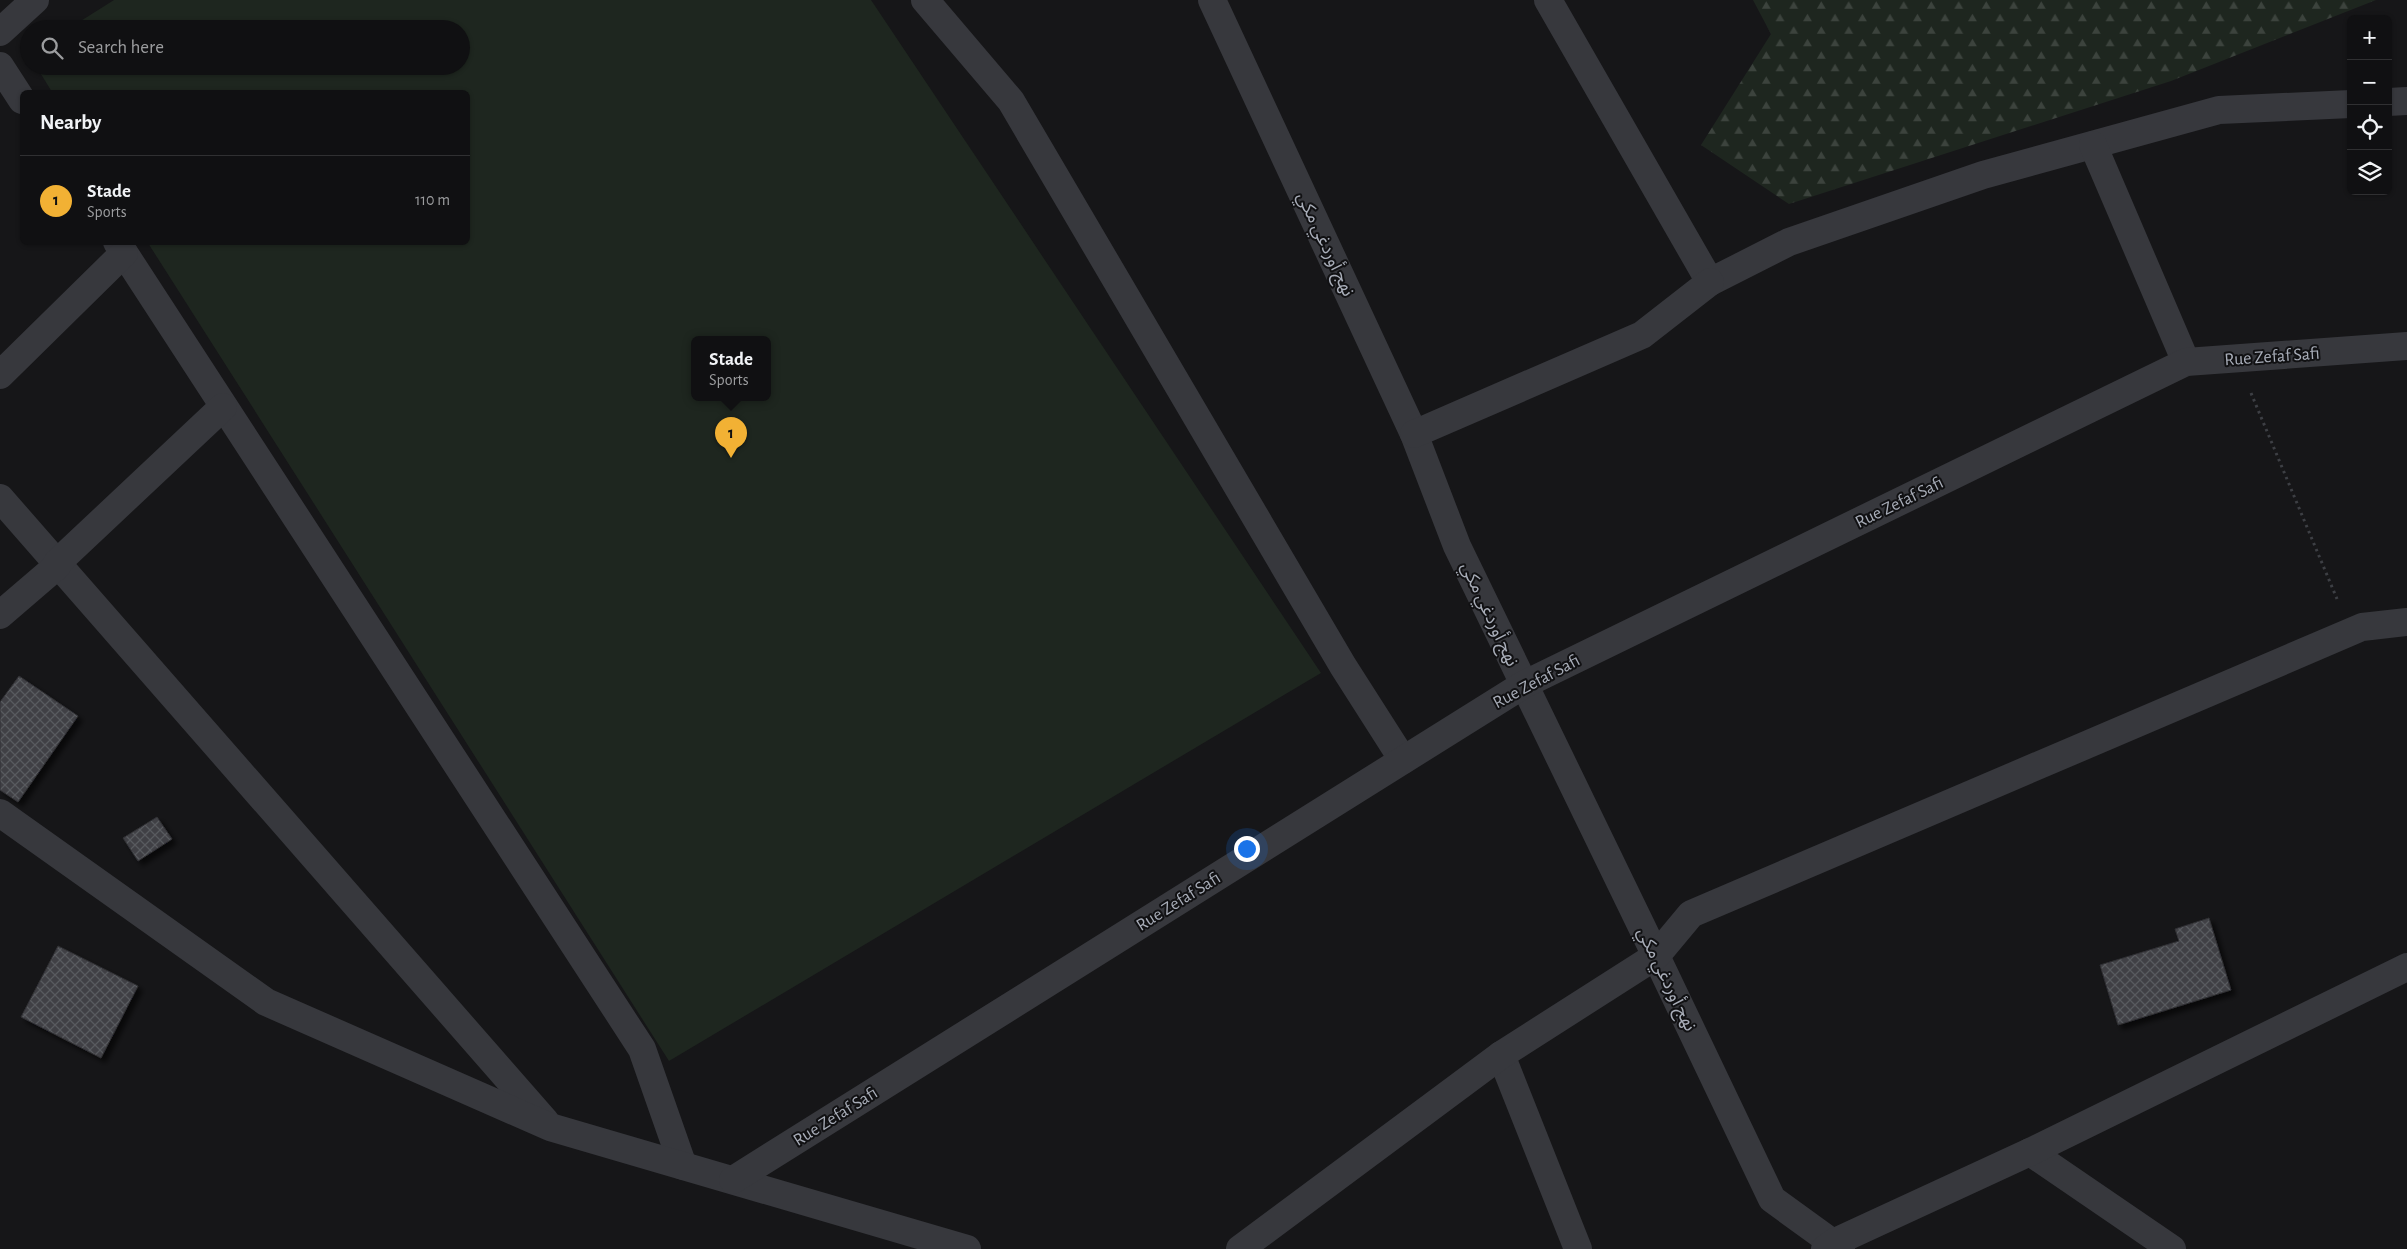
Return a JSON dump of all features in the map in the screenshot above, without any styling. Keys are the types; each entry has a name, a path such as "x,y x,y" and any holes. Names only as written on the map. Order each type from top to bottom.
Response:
{"street":[{"path":"0,32 35,0"},
{"path":"925,0 1011,101 1338,658 1403,760"},
{"name":"نهج أوردغي مكي","path":"1212,0 1414,434 1458,546 1523,685 1656,956 1772,1199 1833,1247"},
{"path":"1548,0 1710,282"},
{"path":"0,66 20,97"},
{"path":"2392,102 2407,101"},
{"path":"1414,434 1642,335 1710,282 1789,242 1983,175 2219,110 2347,104"},
{"path":"2093,145 2186,362"},
{"path":"0,375 120,248 642,1048 683,1166"},
{"name":"Rue Zefaf Safi","path":"733,1180 1523,685 2186,362 2407,346"},
{"path":"0,615 57,566 57,563 223,407"},
{"path":"0,498 550,1127"},
{"path":"1240,1249 1501,1055 1656,956 1692,914 2362,627 2407,622"},
{"path":"0,813 266,1002 550,1127 967,1249"},
{"path":"1833,1247 2407,967"},
{"path":"1501,1055 1578,1249"},
{"path":"2030,1152 2172,1249"}],"path":[{"path":"2236,358 2351,632"}],"green space":[{"path":"114,0 871,0 1321,673 669,1061 149,245 470,245 470,90 51,90 42,75 470,75 470,20 82,20"},
{"path":"1753,0 2376,0 2171,81 1789,204 1701,145 1771,34"}],"building":[{"path":"19,676 78,716 18,802 0,790 0,702"},
{"path":"157,817 172,839 138,861 123,838"},
{"path":"2209,918 2231,990 2118,1025 2100,965 2179,941 2175,929"},
{"path":"58,946 138,986 101,1058 21,1017"}],"place":[{"name":"Stade","path":"731,458"}]}
